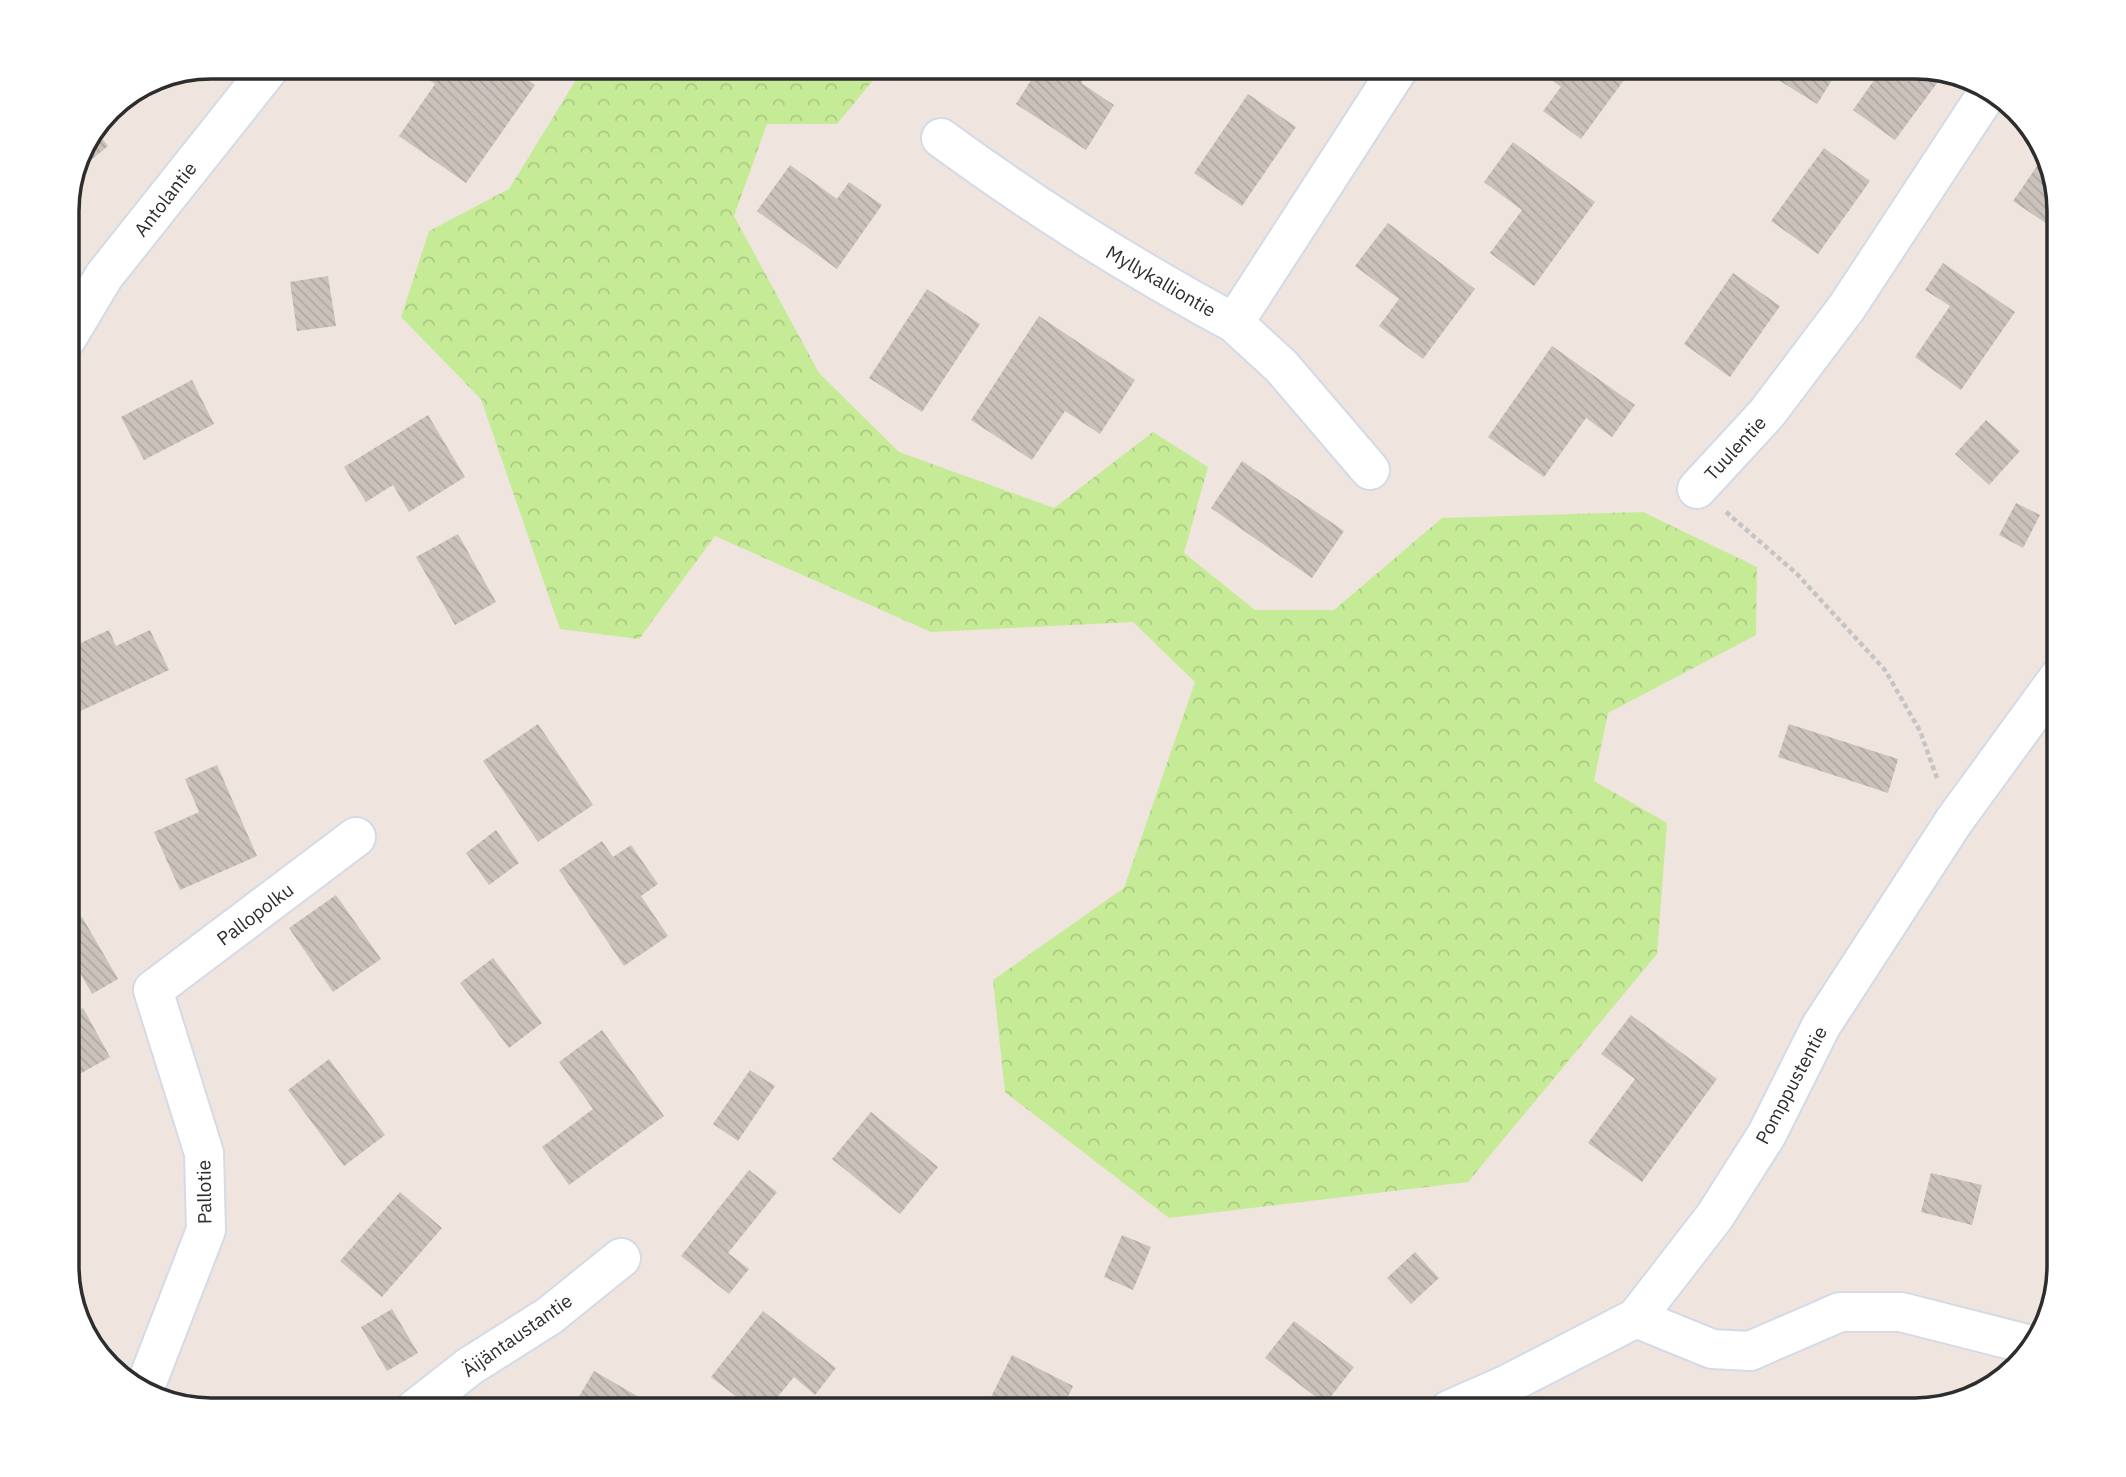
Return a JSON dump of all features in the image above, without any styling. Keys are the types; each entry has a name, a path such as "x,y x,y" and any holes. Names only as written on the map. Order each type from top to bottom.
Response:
{"street":[{"name":"Antolantie","path":"79,318 104,276 261,79"},
{"name":"Myllykalliontie","path":"941,138 1033,205 1152,278 1234,323 1392,79"},
{"name":"Tuulentie","path":"1697,489 1767,414 1847,307 1984,98"},
{"path":"1234,323 1281,366 1370,470"},
{"name":"Pomppustentie","path":"1476,1398 1636,1318 1715,1216 1767,1135 1821,1026 1954,821 2047,695"},
{"name":"Pallopolku","path":"153,990 356,837"},
{"name":"Pallotie","path":"147,1382 206,1230 204,1153 153,990"},
{"name":"Äijäntaustantie","path":"429,1398 470,1366 549,1315 621,1258"},
{"path":"1636,1318 1712,1349 1750,1351 1840,1312 1901,1312 2023,1343"}],"path":[{"name":"Tuulentie","path":"1697,489 1797,573 1885,670 1920,732 1954,821"}],"green space":[{"path":"577,79 874,79 837,124 767,124 734,216 819,373 899,452 1054,508 1153,432 1208,467 1184,553 1255,610 1334,610 1442,518 1643,512 1757,567 1756,635 1608,713 1594,781 1667,823 1657,954 1468,1182 1169,1218 1005,1092 993,980 1124,888 1195,682 1133,622 931,632 715,536 639,639 560,629 481,399 401,317 429,231 509,189"}],"building":[{"path":"428,79 527,79 535,85 466,183 399,136 435,84"},
{"path":"1032,79 1084,79 1081,83 1114,105 1086,150 1016,104"},
{"path":"1550,79 1625,79 1581,139 1543,111 1561,87"},
{"path":"1781,79 1833,79 1817,104 1780,81"},
{"path":"1875,79 1939,81 1895,140 1853,110"},
{"path":"1248,94 1296,127 1242,206 1194,173"},
{"path":"101,137 108,146 88,163"},
{"path":"1513,142 1595,202 1534,286 1490,253 1522,210 1484,182"},
{"path":"1824,148 1870,181 1818,254 1771,221"},
{"path":"2038,164 2046,193 2047,224 2013,201"},
{"path":"790,165 837,199 849,182 882,205 837,269 757,211"},
{"path":"1388,223 1475,289 1423,359 1379,326 1399,299 1355,266"},
{"path":"1943,263 2015,312 1961,390 1915,357 1950,306 1925,290"},
{"path":"1733,273 1780,306 1730,377 1684,344"},
{"path":"328,276 336,326 297,331 290,282"},
{"path":"927,289 980,324 922,412 869,378"},
{"path":"1039,316 1135,380 1100,434 1065,411 1032,460 971,420"},
{"path":"1552,346 1635,405 1612,437 1586,418 1544,477 1488,437"},
{"path":"192,380 214,424 144,460 121,417"},
{"path":"428,415 465,477 409,512 393,485 366,502 344,467"},
{"path":"1986,420 2020,451 1989,485 1955,454"},
{"path":"1242,461 1344,531 1312,578 1211,508"},
{"path":"2016,503 2040,515 2023,548 1999,535"},
{"path":"458,534 496,602 455,625 416,557"},
{"path":"109,630 116,646 150,630 169,670 79,712 79,644"},
{"path":"538,724 593,805 538,842 483,761"},
{"path":"1789,724 1898,759 1888,793 1778,757"},
{"path":"217,765 257,856 180,890 154,832 199,812 185,779"},
{"path":"496,830 519,863 489,885 466,853"},
{"path":"602,841 613,857 631,845 658,884 641,896 668,936 624,966 559,870"},
{"path":"336,895 381,959 333,992 289,928"},
{"path":"82,917 118,979 92,994 79,971 79,919"},
{"path":"493,958 542,1023 509,1048 460,983"},
{"path":"83,1008 110,1057 79,1074 79,1010"},
{"path":"1631,1015 1717,1079 1642,1182 1588,1143 1635,1079 1601,1054"},
{"path":"602,1030 664,1116 569,1185 542,1147 593,1109 559,1062"},
{"path":"329,1059 385,1135 344,1166 288,1090"},
{"path":"750,1070 775,1086 738,1141 713,1124"},
{"path":"871,1112 938,1167 900,1214 832,1159"},
{"path":"749,1170 777,1192 728,1253 749,1269 729,1294 681,1256"},
{"path":"1931,1173 1982,1185 1972,1225 1921,1212"},
{"path":"400,1192 442,1228 382,1297 340,1261"},
{"path":"1122,1235 1151,1247 1133,1290 1104,1277"},
{"path":"1415,1252 1439,1278 1411,1304 1387,1278"},
{"path":"392,1309 418,1353 387,1371 361,1327"},
{"path":"763,1311 836,1368 815,1395 794,1377 777,1398 738,1398 711,1377"},
{"path":"1294,1321 1354,1367 1330,1398 1317,1398 1265,1358"},
{"path":"1012,1355 1073,1386 1067,1398 990,1398"},
{"path":"594,1371 640,1398 578,1398"}]}
